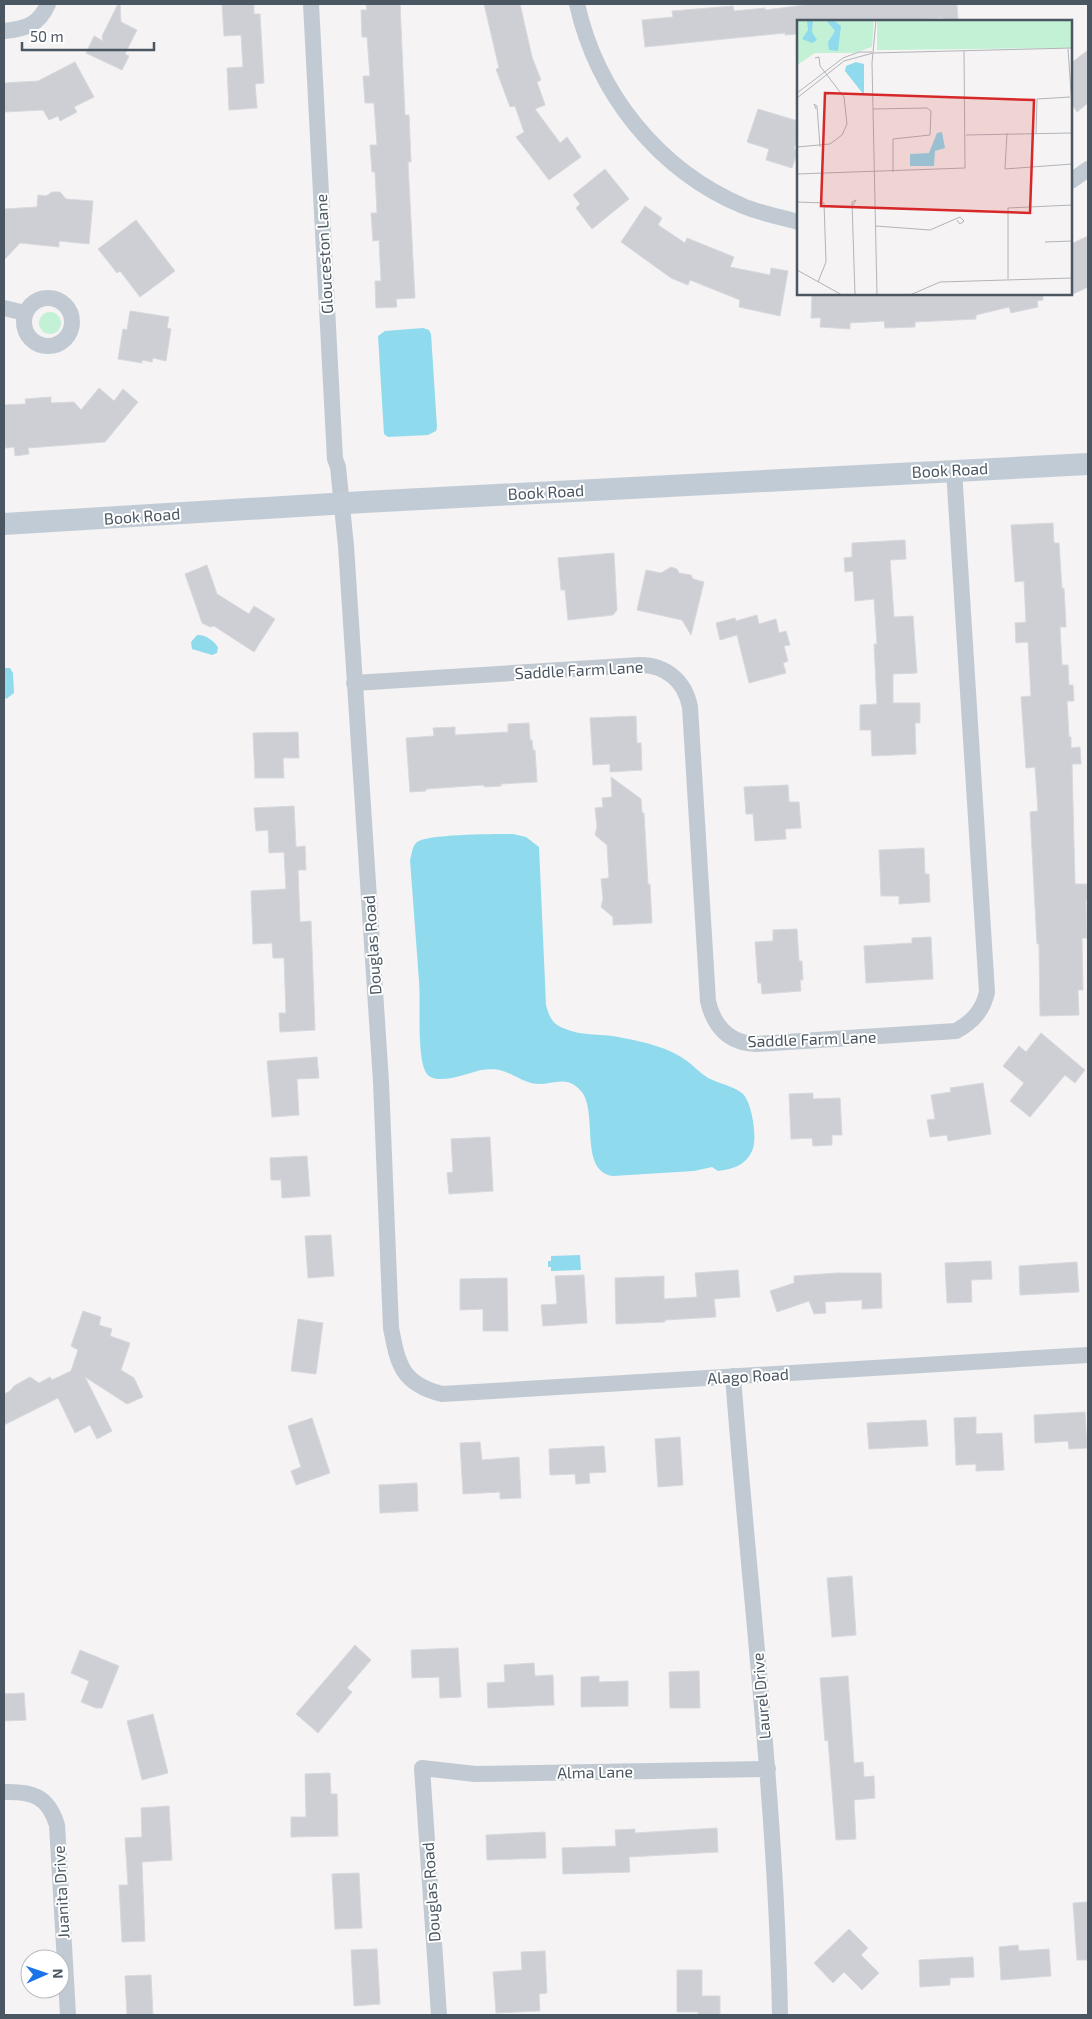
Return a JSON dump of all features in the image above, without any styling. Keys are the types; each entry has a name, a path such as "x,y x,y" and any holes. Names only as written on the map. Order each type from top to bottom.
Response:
{"street":[{"path":"4,31 26,28 35,23 48,4"},
{"name":"Glouceston Lane","path":"311,4 335,459 338,467 342,504"},
{"path":"576,4 589,47 617,100 632,123 671,162 693,178 744,206 797,222"},
{"path":"1072,180 1088,169"},
{"path":"4,308 25,313"},
{"name":"Book Road","path":"4,524 1088,464"},
{"name":"Saddle Farm Lane","path":"354,683 640,665 650,665 668,672 683,686 690,707 708,1001 711,1014 721,1030 742,1043 756,1044 956,1030 977,1015 985,1001 987,992 954,470"},
{"name":"Douglas Road","path":"342,504 381,1082 391,1328 396,1354 402,1369 412,1381"},
{"name":"Alago Road","path":"412,1381 424,1390 442,1394 1088,1355"},
{"name":"Laurel Drive","path":"733,1376 768,1769 776,1888 780,2015"},
{"name":"Douglas Road","path":"422,1768 439,2015"},
{"name":"Alma Lane","path":"422,1768 475,1774 768,1769"},
{"name":"Juanita Drive","path":"4,1792 21,1791 36,1796 52,1810 57,1825 68,2015"}],"green space":[{"path":"50,312 58,315 61,323 58,331 50,334 42,331 39,323 42,315"}],"water":[{"path":"423,328 429,330 431,334 436,431 428,435 388,437 384,434 378,336 385,331"},
{"path":"197,635 206,637 214,642 218,647 217,653 212,655 192,649 191,642"},
{"path":"4,668 10,668 13,673 14,693 6,699 4,696"},
{"path":"513,834 526,837 539,847 546,1005 552,1019 559,1026 570,1031 616,1037 665,1049 680,1056 708,1078 743,1094 749,1105 753,1121 754,1145 749,1156 742,1163 733,1168 718,1171 712,1167 694,1171 613,1176 602,1172 596,1164 592,1152 589,1112 586,1100 575,1085 563,1081 544,1084 531,1083 503,1071 490,1069 445,1079 438,1079 427,1074 421,1056 420,1044 419,981 410,860 413,848 417,842 434,837"},
{"path":"580,1255 581,1270 551,1271 551,1267 548,1267 548,1261 551,1261 551,1256"}],"building":[{"path":"118,4 120,4 121,22 137,30 125,54 129,56 122,70 86,53 94,36 103,41 102,36"},
{"path":"222,4 254,4 254,14 260,14 264,83 255,84 257,108 229,110 227,68 243,67 241,35 224,36"},
{"path":"366,4 400,4 405,115 409,115 411,162 408,162 415,298 396,299 397,307 376,308 375,281 381,281 379,240 373,241 371,213 377,213 375,172 372,172 370,145 377,145 374,103 365,103 363,76 370,76 367,37 362,37 361,10 367,10"},
{"path":"484,4 520,4 532,57 541,80 537,82 545,105 535,109 560,143 567,137 581,157 549,180 516,137 524,132 515,106 510,107 496,69 499,68"},
{"path":"813,4 957,4 958,20 943,20 942,18 910,20 797,20 797,34 785,35 785,33 645,47 642,20 673,17 672,11 733,6 734,11 765,8 765,10"},
{"path":"1088,50 1088,103 1077,112 1072,104 1072,62"},
{"path":"75,62 94,97 74,107 77,112 60,121 58,116 49,120 43,110 4,112 4,83 38,81"},
{"path":"758,109 797,121 797,140 794,149 797,150 797,153 792,168 766,160 769,149 747,142"},
{"path":"605,169 629,199 592,229 576,208 580,204 573,195"},
{"path":"52,192 60,192 66,199 93,201 89,244 59,241 59,247 20,243 4,260 4,209 37,207 38,195 46,196"},
{"path":"645,206 662,218 658,225 685,243 687,238 734,257 730,267 770,275 771,268 788,271 780,316 739,307 740,300 690,280 688,285 671,278 621,242"},
{"path":"136,220 175,271 140,297 120,271 117,273 98,249"},
{"path":"1088,236 1088,287 1072,295 1072,244"},
{"path":"812,295 1043,295 1043,300 1037,301 1038,307 1011,313 1009,307 976,315 976,319 915,322 915,327 885,328 884,321 850,323 850,329 820,327 821,318 811,318"},
{"path":"130,311 169,317 167,328 171,329 166,361 153,358 152,362 142,360 142,363 118,359 123,329 127,330"},
{"path":"99,388 114,401 123,389 138,402 105,442 28,448 29,454 15,456 14,447 5,448 4,405 26,404 25,399 51,397 51,403 74,402 81,410"},
{"path":"1053,523 1054,543 1059,543 1062,589 1064,588 1066,627 1060,627 1062,665 1068,665 1069,685 1073,685 1074,701 1067,701 1069,737 1071,737 1071,748 1080,747 1081,764 1072,764 1075,884 1088,884 1088,900 1086,900 1087,938 1082,938 1083,990 1078,990 1079,1015 1040,1016 1039,944 1037,944 1030,812 1038,811 1035,767 1026,768 1021,697 1031,696 1028,642 1016,643 1015,623 1026,622 1024,581 1015,582 1011,525"},
{"path":"905,540 906,559 890,560 894,617 913,616 917,673 893,674 893,703 920,703 920,723 915,723 916,754 872,756 871,730 860,730 860,705 877,704 874,644 877,644 874,599 855,601 853,571 845,572 844,558 852,557 852,543"},
{"path":"614,553 617,610 613,615 568,620 565,590 561,590 558,558"},
{"path":"207,565 217,594 249,614 254,606 275,619 254,652 214,626 210,627 202,623 185,574"},
{"path":"671,567 677,569 679,573 691,575 693,579 704,582 691,635 682,620 637,610 646,570 661,573"},
{"path":"757,615 759,624 776,619 779,633 786,631 790,645 784,646 788,661 783,663 786,673 749,683 737,635 720,640 716,623 735,618 736,621"},
{"path":"636,716 637,743 641,743 642,770 610,772 610,764 593,765 590,718"},
{"path":"529,723 530,740 532,740 533,750 535,750 537,782 501,784 501,786 484,787 484,785 426,789 426,791 410,792 406,738 434,736 433,728 455,727 455,735 508,732 508,724"},
{"path":"298,732 299,758 283,758 284,778 255,778 253,733"},
{"path":"611,777 641,799 642,813 644,813 652,923 613,925 613,917 601,907 603,899 601,879 609,878 607,845 595,835 597,827 595,808 603,807 602,798 612,797"},
{"path":"788,785 789,802 799,802 801,828 785,829 786,839 755,841 753,814 746,814 744,787"},
{"path":"294,806 296,847 305,846 306,870 298,870 300,922 311,921 315,1030 280,1032 279,1013 286,1013 284,958 273,958 272,943 253,944 251,891 286,889 284,852 269,853 268,830 256,831 254,808"},
{"path":"924,848 925,874 929,874 930,902 899,904 899,896 881,896 879,850"},
{"path":"797,929 799,961 802,961 803,980 800,980 801,991 762,994 761,983 758,983 755,942 773,941 773,930"},
{"path":"931,937 933,979 866,983 864,946 912,943 912,938"},
{"path":"1041,1033 1085,1070 1075,1083 1065,1075 1030,1117 1010,1101 1024,1083 1003,1066 1019,1046 1026,1052"},
{"path":"317,1057 319,1078 297,1079 299,1115 272,1117 267,1061"},
{"path":"983,1083 991,1134 948,1141 947,1135 930,1137 927,1120 935,1119 931,1095 951,1092 950,1088"},
{"path":"813,1093 813,1099 840,1098 842,1135 832,1135 832,1145 813,1146 812,1138 791,1139 789,1094"},
{"path":"490,1137 493,1191 449,1194 447,1173 453,1172 451,1139"},
{"path":"307,1156 310,1196 282,1198 281,1180 271,1180 270,1158"},
{"path":"331,1235 334,1276 308,1278 305,1236"},
{"path":"991,1261 992,1279 971,1280 972,1302 947,1303 945,1263"},
{"path":"1077,1262 1079,1292 1020,1295 1019,1266"},
{"path":"738,1270 740,1297 714,1299 716,1317 616,1324 615,1278 664,1276 664,1299 697,1297 695,1273"},
{"path":"837,1273 881,1273 882,1308 862,1309 862,1300 825,1302 826,1313 814,1314 809,1301 777,1312 770,1291 794,1283 794,1276"},
{"path":"584,1275 587,1323 543,1326 541,1305 557,1304 555,1276"},
{"path":"507,1278 508,1331 483,1331 483,1309 460,1310 460,1279"},
{"path":"83,1311 101,1317 99,1325 112,1329 110,1336 130,1343 121,1370 134,1378 143,1397 127,1404 85,1377 112,1431 97,1439 90,1425 75,1433 58,1398 4,1425 4,1394 30,1377 39,1383 50,1377 52,1380 71,1371 78,1350 71,1346"},
{"path":"298,1319 323,1323 316,1374 291,1371"},
{"path":"1085,1412 1087,1448 1069,1449 1068,1441 1035,1443 1034,1415"},
{"path":"976,1417 976,1434 1002,1433 1004,1470 976,1471 976,1464 956,1465 954,1418"},
{"path":"312,1418 330,1473 296,1485 291,1471 301,1467 288,1426"},
{"path":"926,1420 928,1446 869,1449 867,1423"},
{"path":"680,1437 683,1485 658,1487 655,1439"},
{"path":"480,1442 482,1460 519,1457 521,1498 500,1499 500,1492 463,1494 460,1443"},
{"path":"604,1446 606,1472 589,1473 590,1483 576,1484 575,1474 550,1475 549,1449"},
{"path":"417,1483 418,1511 380,1513 379,1485"},
{"path":"852,1576 856,1635 832,1637 827,1578"},
{"path":"355,1645 371,1660 347,1688 352,1692 318,1733 296,1714"},
{"path":"458,1648 461,1697 440,1698 439,1677 412,1678 411,1650"},
{"path":"80,1650 119,1666 102,1708 96,1708 81,1702 89,1681 71,1673"},
{"path":"534,1663 535,1676 553,1675 554,1705 488,1708 487,1683 505,1682 504,1665"},
{"path":"699,1671 700,1708 670,1708 669,1672"},
{"path":"599,1676 599,1682 628,1681 628,1706 581,1707 581,1677"},
{"path":"848,1676 854,1763 863,1762 864,1777 874,1776 875,1798 854,1800 856,1839 836,1840 828,1740 825,1741 820,1678"},
{"path":"24,1693 26,1720 4,1721 4,1694"},
{"path":"153,1714 168,1773 142,1780 127,1721"},
{"path":"330,1773 331,1794 337,1794 338,1836 291,1837 291,1817 306,1817 305,1774"},
{"path":"169,1806 172,1860 142,1862 145,1941 122,1942 119,1885 128,1885 125,1838 142,1837 141,1808"},
{"path":"717,1828 718,1852 629,1857 630,1872 563,1874 562,1848 616,1846 615,1830 635,1829 635,1833"},
{"path":"545,1832 546,1858 487,1860 486,1835"},
{"path":"359,1873 362,1928 335,1929 332,1874"},
{"path":"1088,1902 1088,1960 1077,1960 1073,1903"},
{"path":"849,1929 868,1948 861,1955 879,1973 862,1990 844,1972 833,1983 814,1963"},
{"path":"1018,1945 1019,1951 1049,1949 1051,1976 1001,1980 999,1947"},
{"path":"377,1949 380,2004 354,2006 351,1950"},
{"path":"545,1951 547,1993 539,1994 540,2011 496,2013 493,1972 522,1970 521,1952"},
{"path":"973,1957 974,1977 950,1978 950,1985 920,1987 919,1960"},
{"path":"677,1970 702,1970 702,1996 720,1996 720,2015 698,2015 698,2012 677,2012"},
{"path":"151,1975 153,2015 127,2015 125,1976"}]}
